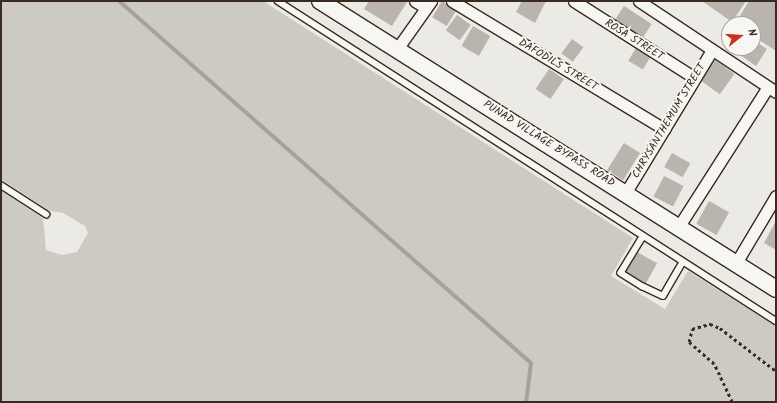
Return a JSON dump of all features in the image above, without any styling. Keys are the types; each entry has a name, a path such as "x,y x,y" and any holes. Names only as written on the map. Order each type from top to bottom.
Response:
{"main road":[{"name":"PUNAD VILLAGE BYPASS ROAD","path":"320,1 626,192 776,289"}],"street":[{"name":"DAFODILS STREET","path":"452,1 664,129"},
{"name":"ROSA STREET","path":"574,1 695,78"},
{"path":"639,1 772,90 679,226"},
{"path":"397,49 424,3"},
{"name":"CHRYSANTHEMUM STREET","path":"626,192 712,50"},
{"path":"736,263 776,196"}],"lane":[{"path":"278,1 643,237 776,321"},
{"path":"1,185 46,214"},
{"path":"643,237 621,273 642,286 663,296 683,262"}],"path":[{"path":"732,402 714,364 689,342 692,329 710,324 720,328 776,371"}],"shaded area":[{"path":"1,1 263,1 633,238 611,276 665,309 688,271 776,326 776,402 1,402 1,191 43,218 46,250 62,255 77,252 88,233 85,226 63,213 48,210 1,179"}],"building":[{"path":"369,1 407,2 392,26 364,9"},
{"path":"442,1 457,10 447,26 432,17"},
{"path":"522,1 546,1 535,23 516,12"},
{"path":"702,1 746,1 736,16 723,16"},
{"path":"749,1 776,1 776,51 761,41 761,16 740,16"},
{"path":"624,6 652,24 642,38 615,20"},
{"path":"457,15 471,25 460,40 446,30"},
{"path":"473,26 490,36 479,56 462,46"},
{"path":"572,39 583,47 573,62 561,54"},
{"path":"761,45 767,49 756,66 741,56 761,56"},
{"path":"636,48 651,57 643,70 628,61"},
{"path":"715,60 734,74 720,94 700,80"},
{"path":"549,69 564,79 551,99 536,89"},
{"path":"624,143 640,153 623,180 607,170"},
{"path":"672,153 690,163 683,177 664,167"},
{"path":"664,176 684,186 673,206 654,196"},
{"path":"709,201 729,212 717,235 696,224"},
{"path":"776,221 776,250 764,243"},
{"path":"637,252 657,263 645,285 625,274"}],"waterway":[{"path":"119,1 531,363 526,402"}]}
